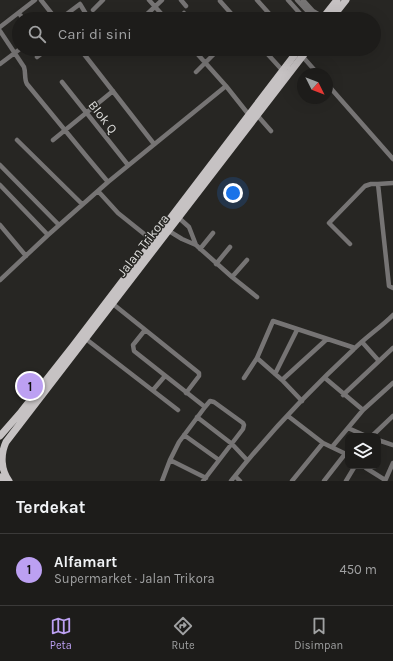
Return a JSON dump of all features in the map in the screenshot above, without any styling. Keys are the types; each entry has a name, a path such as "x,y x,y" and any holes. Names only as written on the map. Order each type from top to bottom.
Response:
{"main road":[{"path":"327,12 338,0"},
{"path":"337,12 346,0"},
{"name":"Jalan Trikora","path":"0,436 52,373 153,241 191,197 253,115 294,56"},
{"name":"Jalan Trikora","path":"253,115 303,57"},
{"name":"Jalan Trikora","path":"1,460 4,446 8,439 179,218 181,209"},
{"path":"0,448 3,471 9,481"},
{"path":"0,477 3,481"}],"street":[{"path":"20,12 35,0"},
{"path":"42,0 51,12"},
{"path":"93,10 97,2 103,0"},
{"path":"149,0 160,12"},
{"path":"149,12 162,0"},
{"path":"181,0 186,6"},
{"path":"257,0 268,12"},
{"path":"288,0 297,12"},
{"path":"297,0 309,12"},
{"path":"303,0 310,12"},
{"path":"67,12 78,2 84,12"},
{"path":"220,2 229,12"},
{"path":"0,27 12,18"},
{"path":"0,31 12,50"},
{"path":"0,64 12,55"},
{"path":"16,56 24,67 26,82 108,182"},
{"path":"86,56 154,144"},
{"path":"198,56 253,115 271,131"},
{"path":"196,72 212,56"},
{"path":"269,56 283,71"},
{"path":"303,57 313,68"},
{"name":"Blok Q","path":"62,82 128,165"},
{"path":"0,280 82,204 226,86"},
{"path":"53,140 113,91"},
{"path":"333,91 393,159"},
{"path":"17,140 82,204"},
{"path":"0,165 59,225"},
{"path":"350,244 328,223 365,186 371,184 393,183"},
{"path":"378,184 386,249 390,264 389,286 393,288"},
{"path":"0,185 48,235"},
{"path":"98,191 118,213 153,241"},
{"path":"179,218 189,227 196,245"},
{"path":"0,225 26,256"},
{"path":"169,231 196,245 216,264 256,297"},
{"path":"200,249 213,233"},
{"path":"216,264 230,247"},
{"path":"386,249 393,248"},
{"path":"232,277 247,260"},
{"path":"0,271 4,276"},
{"path":"113,304 199,373 199,376 186,393"},
{"path":"231,481 248,460 324,378 354,348 393,315"},
{"path":"244,378 257,358 273,321 354,348"},
{"path":"145,330 133,345 133,350 205,407"},
{"path":"275,374 297,330"},
{"path":"86,339 178,410"},
{"path":"282,380 327,339"},
{"path":"362,342 379,361"},
{"path":"343,395 393,348"},
{"path":"257,358 282,380 302,401"},
{"path":"153,390 165,376"},
{"path":"324,378 363,410"},
{"path":"332,448 363,410 393,383"},
{"path":"162,481 170,460 184,435 210,402 214,402 244,425 243,429 232,444 204,479 170,460"},
{"path":"288,416 323,443 345,454"},
{"path":"375,433 393,416"},
{"path":"197,417 232,444 248,460"},
{"path":"348,428 359,433"},
{"path":"184,435 219,460"},
{"path":"381,441 393,445"},
{"path":"292,481 323,443"},
{"path":"324,481 345,456"},
{"path":"368,469 385,480 393,463"},
{"path":"346,481 352,469"},
{"path":"236,476 240,481"}],"place":[{"name":"Alfamart","path":"30,386"}]}
